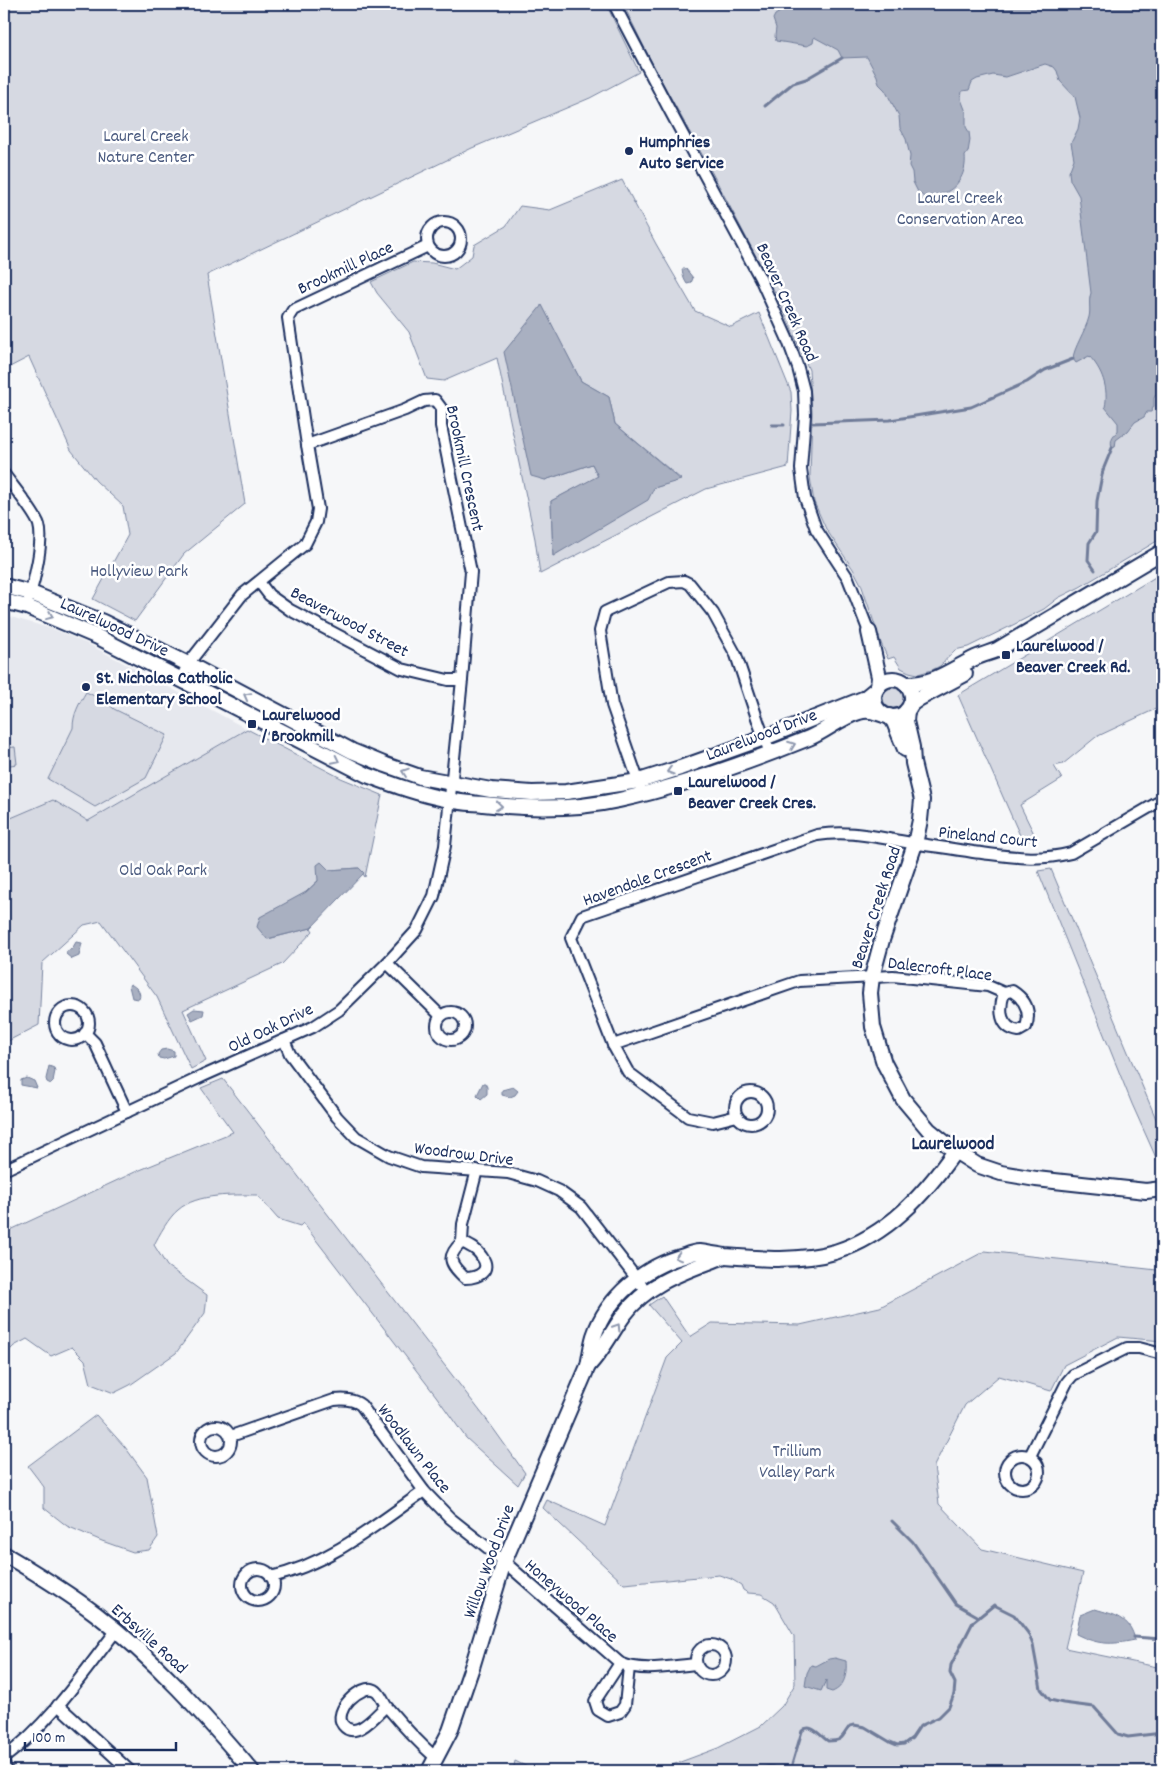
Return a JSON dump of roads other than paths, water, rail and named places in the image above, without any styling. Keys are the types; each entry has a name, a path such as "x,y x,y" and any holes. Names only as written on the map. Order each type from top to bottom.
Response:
{"street":[{"name":"Beaver Creek Road","path":"614,4 760,278 786,338 798,368 804,391 805,415 801,469 805,498 816,529 848,578 869,632 890,671 900,682"},
{"name":"Brookmill Place","path":"307,445 288,318 293,310 428,246"},
{"name":"Brookmill Crescent","path":"307,445 405,410 424,401 435,400 441,408 440,426 471,572 452,784"},
{"path":"181,679 188,664 242,594 305,544 316,522 318,509 307,445"},
{"path":"4,474 39,524 41,535 34,582 26,607"},
{"path":"997,650 984,662 920,698 899,716 887,715 879,711 874,700 877,688 886,681 919,684 934,680 973,659 997,650 1162,552"},
{"path":"641,787 612,706 600,631 605,612 669,582 684,581 690,584 713,613 736,655 770,753"},
{"name":"Beaverwood Street","path":"259,582 269,595 290,610 402,669 448,680 462,680"},
{"name":"Laurelwood Drive","path":"4,586 30,593 103,622 188,664 352,751 420,777 491,790 532,793 677,785 822,733 850,714 867,710 887,715"},
{"name":"Laurelwood Drive","path":"4,601 26,607 98,637 332,759 367,775 400,787 450,800 516,808 591,805 618,801 641,787 680,768 764,738 866,698 877,688"},
{"name":"Beaver Creek Road","path":"869,632 879,677 877,688"},
{"path":"900,682 911,694 909,708"},
{"name":"Beaver Creek Road","path":"909,708 906,721 922,800 915,844 882,940 872,977 870,993 873,1027 884,1064 903,1099 929,1130 955,1151 977,1164 1001,1173 1036,1179 1146,1191 1162,1189"},
{"name":"Beaver Creek Road","path":"887,715 894,722 913,763"},
{"name":"Old Oak Drive","path":"4,1170 313,1027 339,1010 387,963 417,930 434,896 446,846 452,784"},
{"name":"Pineland Court","path":"915,844 1027,859 1056,857 1072,853 1162,800"},
{"name":"Havendale Crescent","path":"613,1045 570,938 582,916 817,835 849,832 915,844"},
{"path":"387,963 441,1016"},
{"name":"Dalecroft Place","path":"872,977 893,976 988,986 1004,993"},
{"path":"738,1116 713,1122 688,1117 628,1072 613,1045 799,981 872,977"},
{"path":"85,1034 96,1043 127,1112"},
{"name":"Woodrow Drive","path":"284,1040 290,1054 337,1117 356,1136 389,1156 421,1167 508,1173 537,1181 559,1191 581,1207 647,1292"},
{"name":"Willow Wood Drive","path":"430,1768 450,1731 466,1686 504,1562 588,1366 594,1336 607,1311 637,1279 668,1260 697,1252 726,1256 786,1259 809,1258 836,1252 864,1240 885,1227 906,1210 933,1182 955,1151"},
{"path":"462,1242 463,1224 477,1170"},
{"name":"Willow Wood Drive","path":"588,1366 602,1351 625,1314 647,1292 682,1272 726,1256"},
{"path":"1030,1456 1067,1382 1073,1375 1127,1348 1139,1348 1162,1354"},
{"name":"Woodlawn Place","path":"230,1436 334,1400 346,1399 357,1402 424,1490 450,1518 504,1562"},
{"path":"271,1577 286,1574 337,1550 385,1520 424,1490"},
{"name":"Erbsville Road","path":"4,1554 42,1576 116,1630 194,1705 252,1771"},
{"name":"Honeywood Place","path":"504,1562 625,1665 642,1669 696,1664"},
{"path":"4,1758 31,1734 58,1705 116,1630"},
{"path":"386,1706 361,1729 352,1730 343,1726 340,1718 342,1708 357,1693 365,1688 374,1689 381,1696 386,1706 420,1743 430,1768"},
{"path":"58,1705 130,1771"},
{"path":"4,1764 7,1771"}],"water":[{"path":"779,4 1162,4 1162,383 1154,398 1154,406 1151,412 1147,412 1144,417 1135,422 1128,431 1116,440 1115,447 1112,448 1111,440 1118,431 1118,423 1105,407 1106,393 1101,373 1089,356 1076,363 1073,359 1089,317 1091,293 1079,196 1070,180 1069,172 1074,159 1071,143 1078,129 1080,118 1075,97 1060,81 1054,67 1045,64 1006,77 993,75 977,79 972,82 969,90 962,91 961,99 966,112 966,127 970,140 968,152 965,156 964,169 955,186 937,195 934,200 924,197 918,192 913,182 909,166 910,156 906,139 900,128 899,116 885,90 879,84 867,57 842,58 838,50 814,37 813,43 807,46 776,41 776,28 773,19 780,12"},
{"path":"682,269 686,269 693,278 691,283 687,284"},
{"path":"542,305 581,381 609,397 615,424 681,480 654,488 648,500 553,556 551,501 598,476 592,464 545,480 531,476 504,352"},
{"path":"321,862 329,870 359,868 364,873 311,928 267,939 257,927 260,917 306,892 318,881 317,865"},
{"path":"76,942 82,943 79,956 72,959 66,954"},
{"path":"130,984 138,990 140,994 139,999 132,998"},
{"path":"194,1009 204,1010 203,1015 192,1020 188,1013"},
{"path":"161,1050 174,1051 174,1056 164,1059 159,1058 158,1054"},
{"path":"49,1066 54,1068 55,1071 54,1081 51,1084 46,1079"},
{"path":"27,1078 34,1081 37,1088 21,1085 21,1080"},
{"path":"483,1083 487,1087 487,1094 481,1099 477,1095"},
{"path":"513,1087 518,1091 515,1095 510,1097 502,1095 502,1090"},
{"path":"1095,1609 1121,1618 1133,1632 1135,1640 1105,1643 1076,1634 1080,1615"},
{"path":"835,1658 846,1661 846,1671 840,1687 832,1692 826,1690 826,1680 821,1691 805,1686 807,1673 811,1665 816,1666"}],"waterway":[{"path":"765,106 793,83 806,79 842,58"},
{"path":"813,423 890,420 971,407 1027,382 1045,370 1073,359"},
{"path":"772,425 784,425"},
{"path":"1095,570 1088,560 1089,543 1096,532 1097,501 1103,470 1112,448"},
{"path":"892,1521 913,1542 956,1604 979,1617"},
{"path":"760,1771 768,1767 791,1768 802,1731 809,1728 828,1741 833,1741 840,1739 850,1726 854,1725 865,1727 897,1745 904,1744 912,1738 920,1726 939,1717 949,1707 954,1694 955,1683 950,1673 951,1665 973,1622 994,1605 1014,1615 1028,1633 1033,1645 1041,1689 1050,1700 1094,1707 1118,1734 1128,1737 1162,1733"},
{"path":"1134,1637 1162,1639"}],"place":[{"name":"Humphries Auto Service","path":"629,151"},
{"name":"Laurelwood / Beaver Creek Rd.","path":"1006,655"},
{"name":"St. Nicholas Catholic Elementary School","path":"86,687"},
{"name":"Laurelwood / Brookmill","path":"252,724"},
{"name":"Laurelwood / Beaver Creek Cres.","path":"678,791"}],"district":[{"name":"Laurelwood","path":"953,1142"}],"park label":[{"name":"Laurel Creek Nature Center","path":"146,145"},
{"name":"Laurel Creek Conservation Area","path":"960,207"},
{"name":"Hollyview Park","path":"139,570"},
{"name":"Old Oak Park","path":"163,869"},
{"name":"Trillium Valley Park","path":"797,1460"}]}
